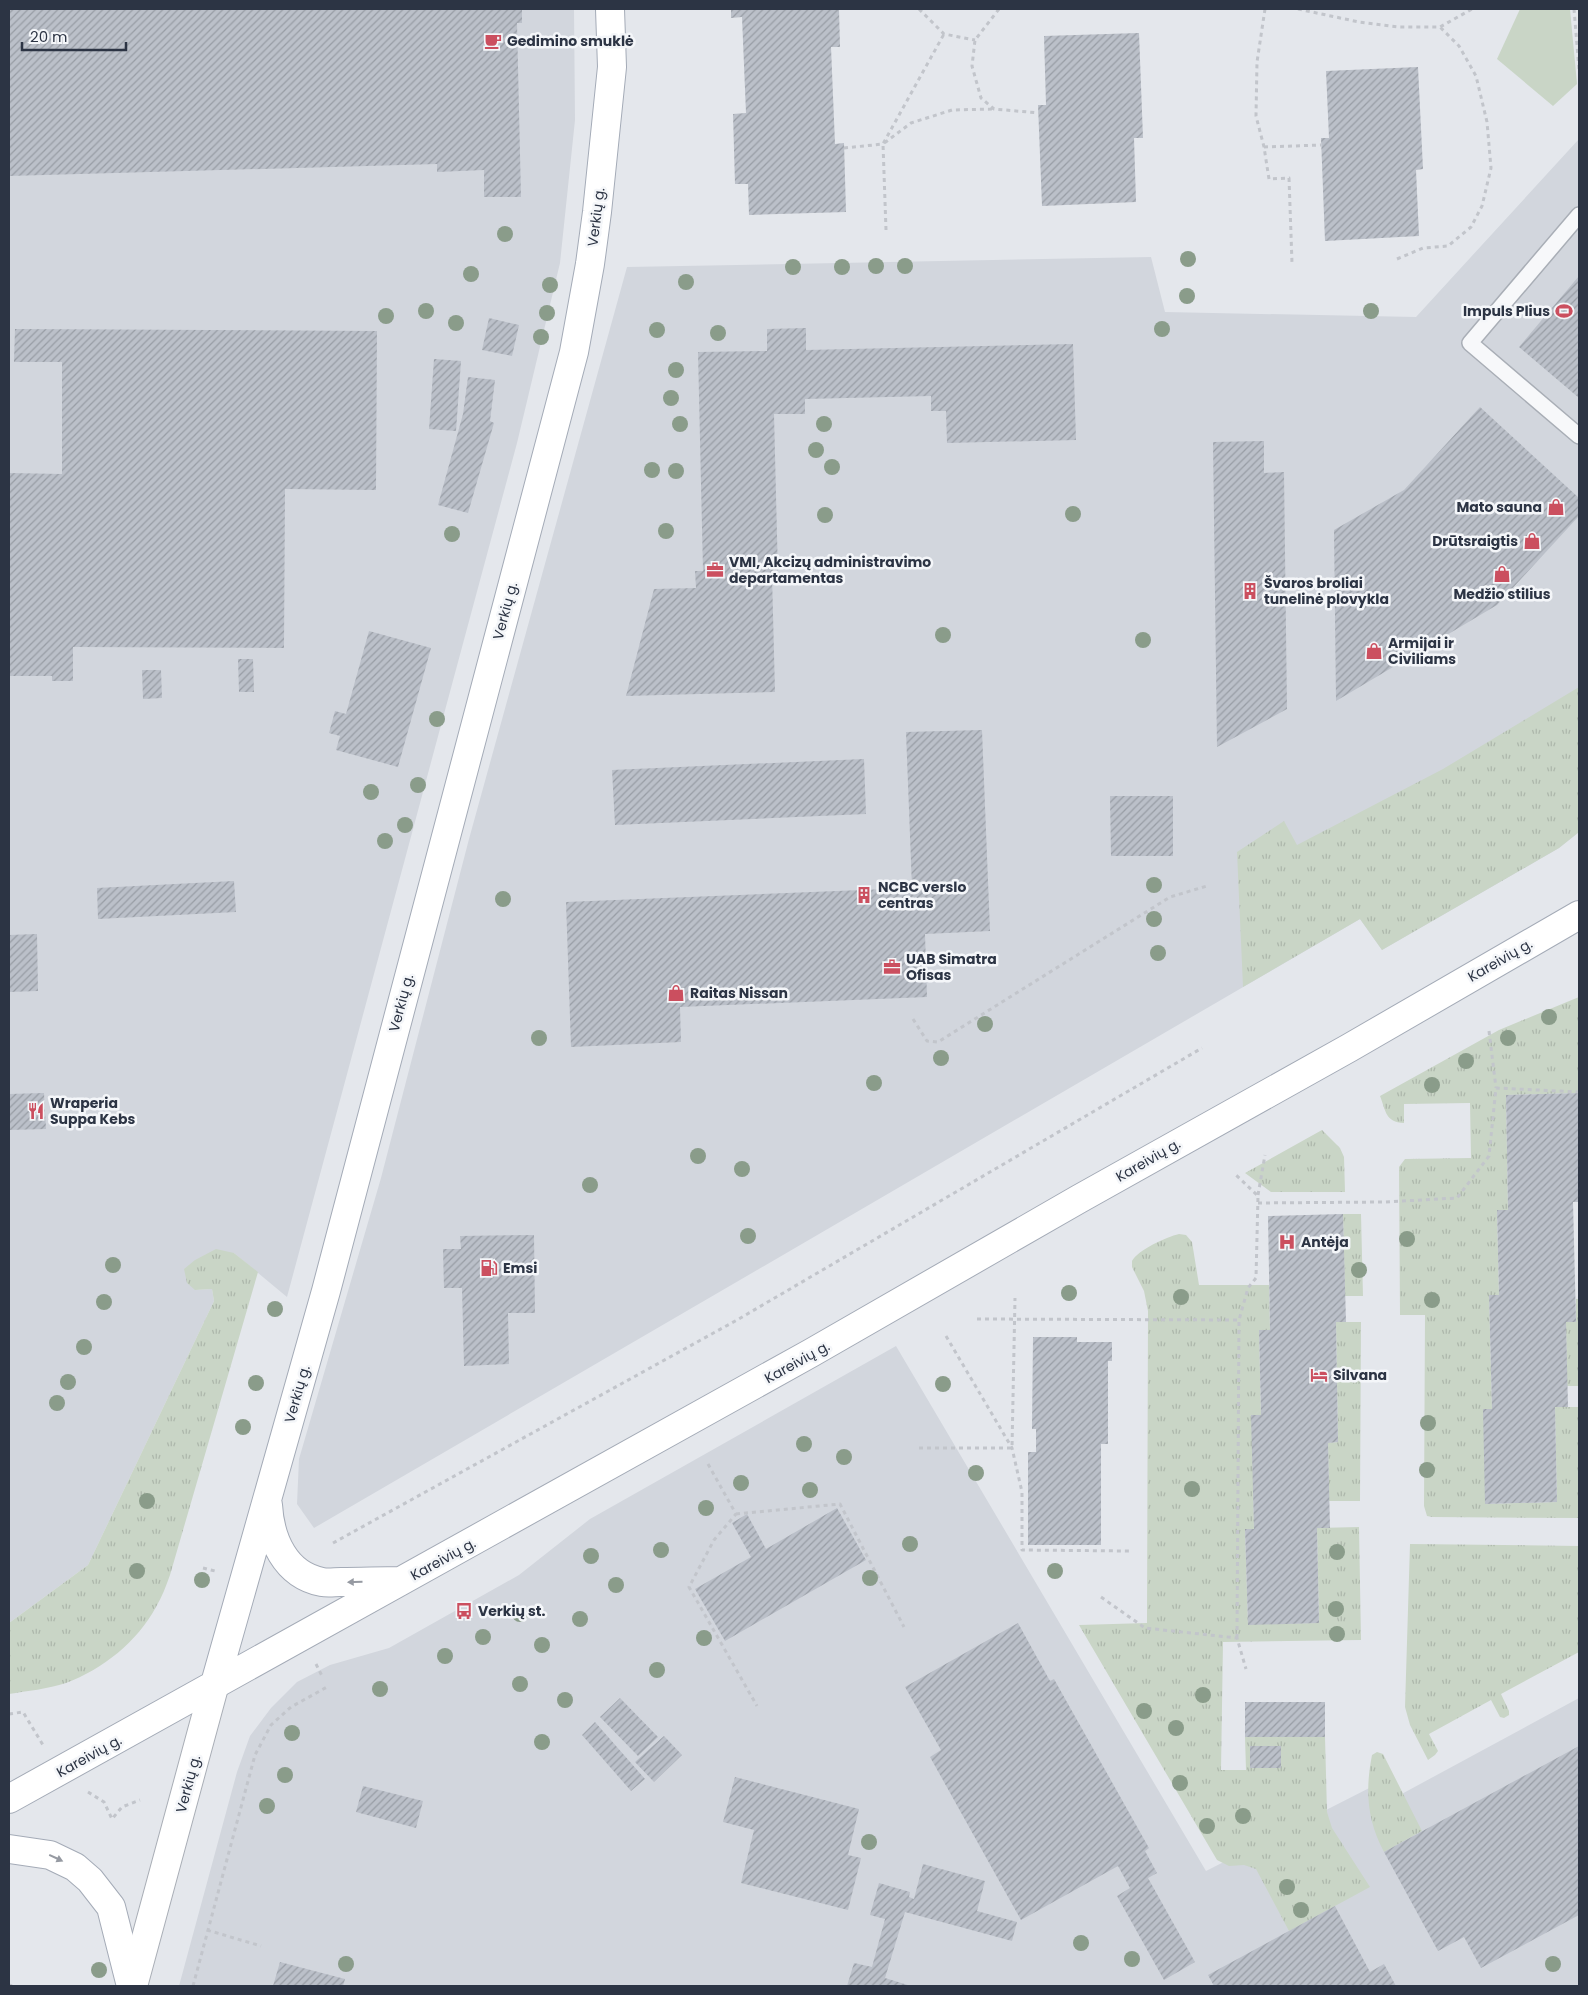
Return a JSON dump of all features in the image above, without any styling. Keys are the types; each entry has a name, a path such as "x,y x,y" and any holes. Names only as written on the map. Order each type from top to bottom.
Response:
{"main road":[{"name":"Verkių g.","path":"132,1986 214,1686 326,1291 574,352 595,229 612,68 610,9"},
{"name":"Kareivių g.","path":"9,1799 818,1349 1079,1199 1349,1048 1579,915"},
{"path":"268,1496 269,1520 282,1556 300,1573 322,1582 404,1580"},
{"path":"9,1849 50,1855 75,1867 90,1880 111,1907 132,1986"}],"lane":[{"path":"1579,215 1470,343 1579,436"}],"path":[{"path":"918,9 944,34 975,40"},
{"path":"994,109 981,98 972,66 975,40 998,9"},
{"path":"1265,9 1257,62 1256,116 1264,147 1269,179 1289,178 1292,263"},
{"path":"1298,9 1399,28 1440,28 1472,9"},
{"path":"1574,9 1579,69"},
{"path":"1397,259 1423,248 1448,246 1471,227 1482,206 1492,168 1488,122 1476,76 1459,46 1440,28"},
{"path":"886,230 883,144 944,34"},
{"path":"844,148 883,144 911,123 952,110 994,109 1039,113"},
{"path":"1264,147 1321,145"},
{"path":"913,1019 928,1041 938,1042 1170,897 1208,886"},
{"path":"1258,1203 1385,1202 1457,1198 1490,1156 1496,1088 1489,1031"},
{"path":"333,1544 737,1320 1202,1048"},
{"path":"1496,1088 1579,1092"},
{"path":"1246,1669 1237,1638 1239,1320 1248,1288 1256,1278 1258,1196 1265,1155"},
{"path":"1234,1173 1258,1196"},
{"path":"1015,1298 1012,1448 1022,1492 1022,1550 1129,1551"},
{"path":"977,1319 1239,1320"},
{"path":"946,1336 1012,1448"},
{"path":"919,1448 1012,1448"},
{"path":"708,1464 736,1514"},
{"path":"757,1706 689,1587 714,1540 736,1514 840,1504 904,1627"},
{"path":"1101,1597 1145,1628 1237,1638"},
{"path":"192,1986 255,1755 271,1725 291,1707 327,1687"},
{"path":"9,1714 23,1712 38,1738"},
{"path":"104,1802 112,1819 122,1807 140,1800"},
{"path":"207,1930 262,1946"}],"shaded area":[{"path":"9,9 574,9 575,120 560,263 517,443 287,1297 234,1253 195,1290 212,1289 214,1301 88,1565 9,1623"},
{"path":"1579,139 1579,832 1559,848 1382,950 1360,919 314,1528 297,1504 299,1459 381,1178 469,839 627,267 1151,257 1165,312 1416,317"},
{"path":"896,1346 1206,1871 1389,1778 1398,1796 1579,1698 1579,1986 179,1986 237,1772 250,1736 271,1708 297,1682 330,1665 389,1648 519,1575 590,1519"}],"green space":[{"path":"1520,9 1570,9 1577,84 1553,106 1497,59"},
{"path":"1579,687 1579,832 1559,848 1382,950 1360,919 1243,987 1237,852 1284,821 1297,845 1443,769"},
{"path":"1579,997 1579,1093 1506,1095 1508,1210 1497,1211 1499,1295 1489,1295 1492,1409 1485,1504 1557,1502 1555,1407 1579,1407 1579,1518 1427,1516 1424,1506 1425,1315 1400,1315 1399,1167 1405,1159 1471,1158 1470,1103 1404,1104 1404,1123 1393,1120 1387,1115 1380,1096 1499,1030"},
{"path":"1322,1130 1340,1148 1344,1157 1345,1192 1271,1192 1245,1173"},
{"path":"1343,1214 1361,1214 1363,1296 1345,1296"},
{"path":"1179,1234 1186,1235 1192,1242 1199,1285 1269,1285 1270,1330 1259,1331 1261,1415 1252,1415 1254,1529 1245,1529 1248,1624 1319,1623 1317,1528 1359,1527 1361,1640 1223,1642 1221,1770 1246,1770 1245,1737 1325,1737 1327,1812 1332,1828 1370,1887 1289,1931 1256,1869 1244,1865 1229,1866 1217,1860 1079,1625 1147,1623 1148,1311 1144,1291 1132,1267 1132,1261 1153,1244"},
{"path":"216,1249 234,1253 258,1272 170,1575 162,1595 139,1632 106,1662 66,1683 9,1694 9,1623 88,1565 214,1301 212,1289 195,1290 187,1283 184,1269 195,1260"},
{"path":"1576,1299 1579,1299 1579,1386 1567,1386 1566,1322 1576,1322"},
{"path":"1336,1322 1361,1322 1360,1501 1329,1501 1328,1443 1338,1442"},
{"path":"1410,1544 1579,1546 1579,1652 1501,1694 1509,1711 1509,1715 1504,1718 1500,1717 1491,1700 1429,1734 1438,1751 1428,1760 1410,1725 1405,1707"},
{"path":"1377,1752 1383,1754 1422,1831 1384,1852 1371,1817 1368,1793 1372,1755"}],"building":[{"path":"9,9 522,9 522,23 517,23 521,197 484,197 484,170 437,172 437,164 9,176"},
{"path":"731,9 839,9 840,47 831,47 835,144 844,143 846,212 749,215 748,184 735,184 733,114 746,113 742,17 731,18"},
{"path":"1139,33 1143,138 1134,138 1136,202 1042,206 1038,105 1046,105 1044,36"},
{"path":"1418,67 1423,169 1416,170 1419,236 1325,241 1321,138 1329,138 1326,71"},
{"name":"Impuls Plius","path":"1579,276 1579,398 1519,347"},
{"path":"489,318 519,325 512,356 482,350"},
{"path":"806,328 806,350 1073,344 1076,440 947,443 946,411 931,411 931,396 805,399 805,414 774,414 778,575 772,575 775,692 626,696 654,589 696,588 695,571 703,571 698,352 767,351 767,329"},
{"path":"15,329 377,331 376,490 285,489 284,648 73,647 73,681 52,681 52,676 9,676 9,473 62,474 62,362 14,362"},
{"path":"434,359 461,361 456,431 429,429"},
{"path":"468,377 495,380 490,421 494,423 468,513 438,505 463,414"},
{"path":"1480,407 1579,498 1579,516 1497,605 1336,701 1334,530 1404,490"},
{"name":"Švaros broliai tunelinė plovykla","path":"1264,441 1264,473 1284,472 1287,709 1217,747 1213,442"},
{"path":"369,631 431,648 398,767 336,750 340,736 329,733 335,711 346,714"},
{"path":"238,659 253,659 254,692 239,692"},
{"path":"142,670 161,670 162,698 143,699"},
{"name":"NCBC verslo centras","path":"982,730 990,931 925,934 927,997 680,1007 681,1042 571,1047 566,902 912,888 906,732"},
{"path":"864,759 866,814 615,825 612,770"},
{"path":"1110,796 1173,796 1173,856 1111,856"},
{"path":"234,881 236,912 98,919 97,888"},
{"path":"37,934 38,991 9,992 9,935"},
{"path":"44,1093 46,1129 9,1130 9,1094"},
{"path":"1579,1093 1579,1202 1573,1202 1576,1322 1566,1322 1568,1407 1555,1407 1557,1502 1485,1504 1483,1409 1492,1409 1489,1295 1499,1295 1497,1210 1508,1210 1506,1095"},
{"path":"1343,1214 1346,1322 1336,1322 1338,1442 1328,1443 1330,1528 1317,1528 1319,1623 1248,1625 1245,1529 1254,1529 1251,1415 1261,1415 1259,1330 1270,1330 1268,1216"},
{"name":"Emsi","path":"534,1235 535,1313 508,1313 509,1364 464,1366 462,1288 444,1288 443,1249 461,1249 460,1236"},
{"path":"1033,1337 1077,1337 1077,1342 1112,1342 1112,1361 1108,1361 1108,1444 1101,1444 1101,1545 1028,1545 1028,1452 1036,1452 1036,1429 1032,1429"},
{"path":"837,1508 866,1560 725,1641 695,1589 751,1557 732,1523 747,1514 766,1549"},
{"path":"1018,1623 1050,1681 1054,1679 1149,1848 1145,1851 1157,1873 1148,1878 1195,1962 1164,1980 1117,1896 1130,1888 1118,1866 1021,1920 930,1757 941,1750 905,1687"},
{"path":"620,1698 658,1737 638,1756 600,1717"},
{"path":"1245,1702 1325,1702 1325,1737 1245,1737"},
{"path":"595,1722 645,1779 631,1791 582,1735"},
{"path":"664,1736 682,1755 654,1782 635,1762"},
{"path":"1250,1746 1281,1746 1281,1768 1250,1768"},
{"path":"1579,1746 1579,1915 1481,1968 1464,1937 1438,1951 1384,1852"},
{"path":"735,1777 859,1809 848,1855 861,1858 848,1910 741,1883 754,1830 723,1822"},
{"path":"363,1786 423,1801 416,1828 356,1812"},
{"path":"923,1864 985,1881 977,1911 1017,1922 1012,1941 905,1912 885,1978 911,1986 847,1986 854,1963 872,1967 885,1919 870,1915 879,1883 910,1892 909,1897 914,1899"},
{"path":"1335,1906 1370,1972 1384,1964 1396,1986 1214,1986 1208,1975"},
{"path":"280,1962 345,1979 343,1986 273,1986"}],"place":[{"name":"Gedimino smuklė","path":"493,41"},
{"name":"Impuls Plius","path":"1564,311"},
{"name":"Mato sauna","path":"1556,507"},
{"name":"Drūtsraigtis","path":"1532,541"},
{"name":"VMI, Akcizų administravimo departamentas","path":"715,570"},
{"name":"Medžio stilius","path":"1502,574"},
{"name":"Švaros broliai tunelinė plovykla","path":"1250,591"},
{"name":"Armijai ir Civiliams","path":"1374,651"},
{"name":"NCBC verslo centras","path":"864,895"},
{"name":"UAB Simatra Ofisas","path":"892,967"},
{"name":"Raitas Nissan","path":"676,993"},
{"name":"Wraperia Suppa Kebs","path":"36,1111"},
{"name":"Antėja","path":"1287,1242"},
{"name":"Emsi","path":"489,1268"},
{"name":"Silvana","path":"1319,1375"},
{"name":"Verkių st.","path":"464,1611"}]}
